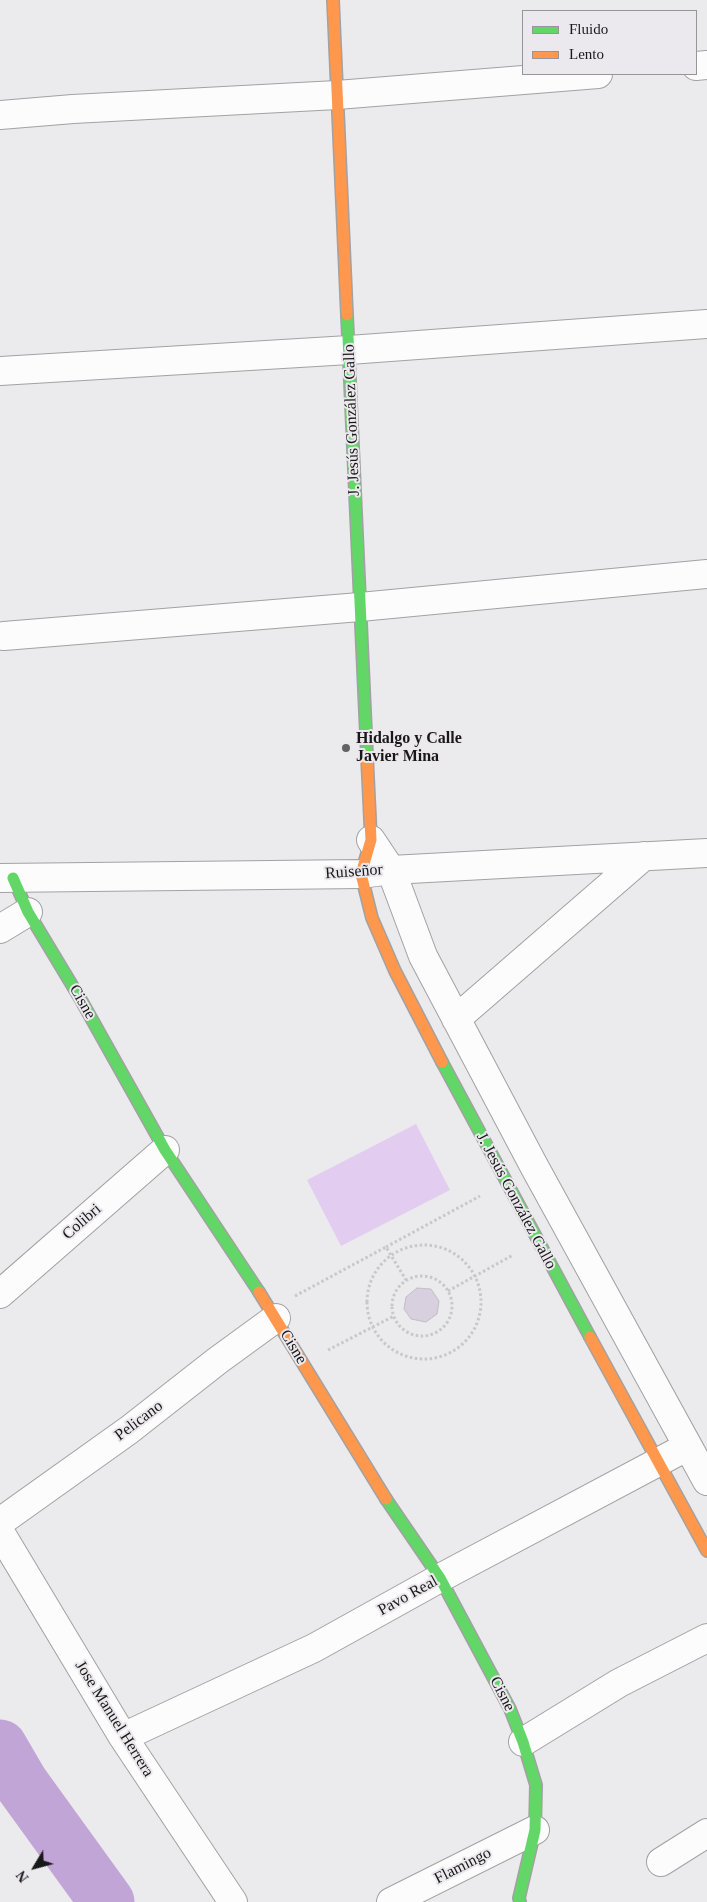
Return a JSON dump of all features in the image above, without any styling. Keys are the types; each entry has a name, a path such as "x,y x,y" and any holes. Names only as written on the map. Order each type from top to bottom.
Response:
{"street":[{"name":"J. Jesús González Gallo","path":"334,0 371,840 361,874 372,918 395,971 505,1182 707,1551"},
{"path":"0,115 73,109 337,95 586,75"},
{"path":"0,371 349,350 707,324"},
{"path":"4,636 360,607 707,574"},
{"name":"J. Jesús González Gallo","path":"371,840 390,870 423,956 456,1019 534,1166 707,1480"},
{"name":"Ruiseñor","path":"6,878 361,874 390,870 707,853"},
{"path":"456,1019 644,856"},
{"name":"Cisne","path":"6,878 81,1000 165,1150 273,1314 376,1484 440,1578 510,1709 523,1742 536,1785 535,1830 518,1898 520,1902"},
{"path":"0,929 28,912"},
{"name":"Colibri","path":"0,1294 165,1150"},
{"name":"Pelicano","path":"0,1522 129,1430 273,1314"},
{"name":"Pavo Real","path":"123,1738 314,1648 440,1578 688,1446"},
{"name":"Jose Manuel Herrera","path":"0,1532 123,1738 233,1902"},
{"path":"523,1742 619,1683 707,1638"},
{"name":"Flamingo","path":"391,1902 535,1830"},
{"path":"661,1862 707,1833"}],"path":[{"path":"273,1314 386,1247 505,1182"},
{"path":"448,1291 538,1241"},
{"path":"428,1244 447,1249 464,1260 476,1276 481,1293 481,1311 476,1327 466,1342 451,1353 435,1358 417,1359 400,1354 384,1342 372,1326 367,1307 369,1287 377,1269 391,1255 408,1246 428,1244"},
{"path":"386,1247 406,1280"},
{"path":"419,1275 429,1276 439,1280 446,1286 453,1305 451,1316 439,1331 430,1335 410,1334 402,1328 394,1316 392,1300 395,1291 406,1280 419,1275"},
{"path":"304,1364 372,1326 394,1316"}],"shaded area":[{"path":"416,1124 450,1190 341,1246 307,1180"}],"building":[{"path":"417,1288 431,1289 439,1301 437,1314 426,1322 411,1319 404,1309 406,1297"}],"waterway":[{"path":"0,1747 21,1783 107,1902"}],"traffic: fast":[{"path":"347,315 367,756"},
{"path":"13,878 28,912 81,1000 165,1150 259,1292"},
{"path":"442,1062 590,1337"},
{"path":"386,1499 440,1578 510,1709 523,1742 536,1785 535,1830 519,1898 520,1902"}],"traffic: slow":[{"path":"333,0 347,315"},
{"path":"367,756 371,840 361,874 372,918 395,971 442,1062"},
{"path":"259,1292 386,1499"},
{"path":"590,1337 707,1551"}],"place":[{"name":"Hidalgo y Calle Javier Mina","path":"346,748"}]}
